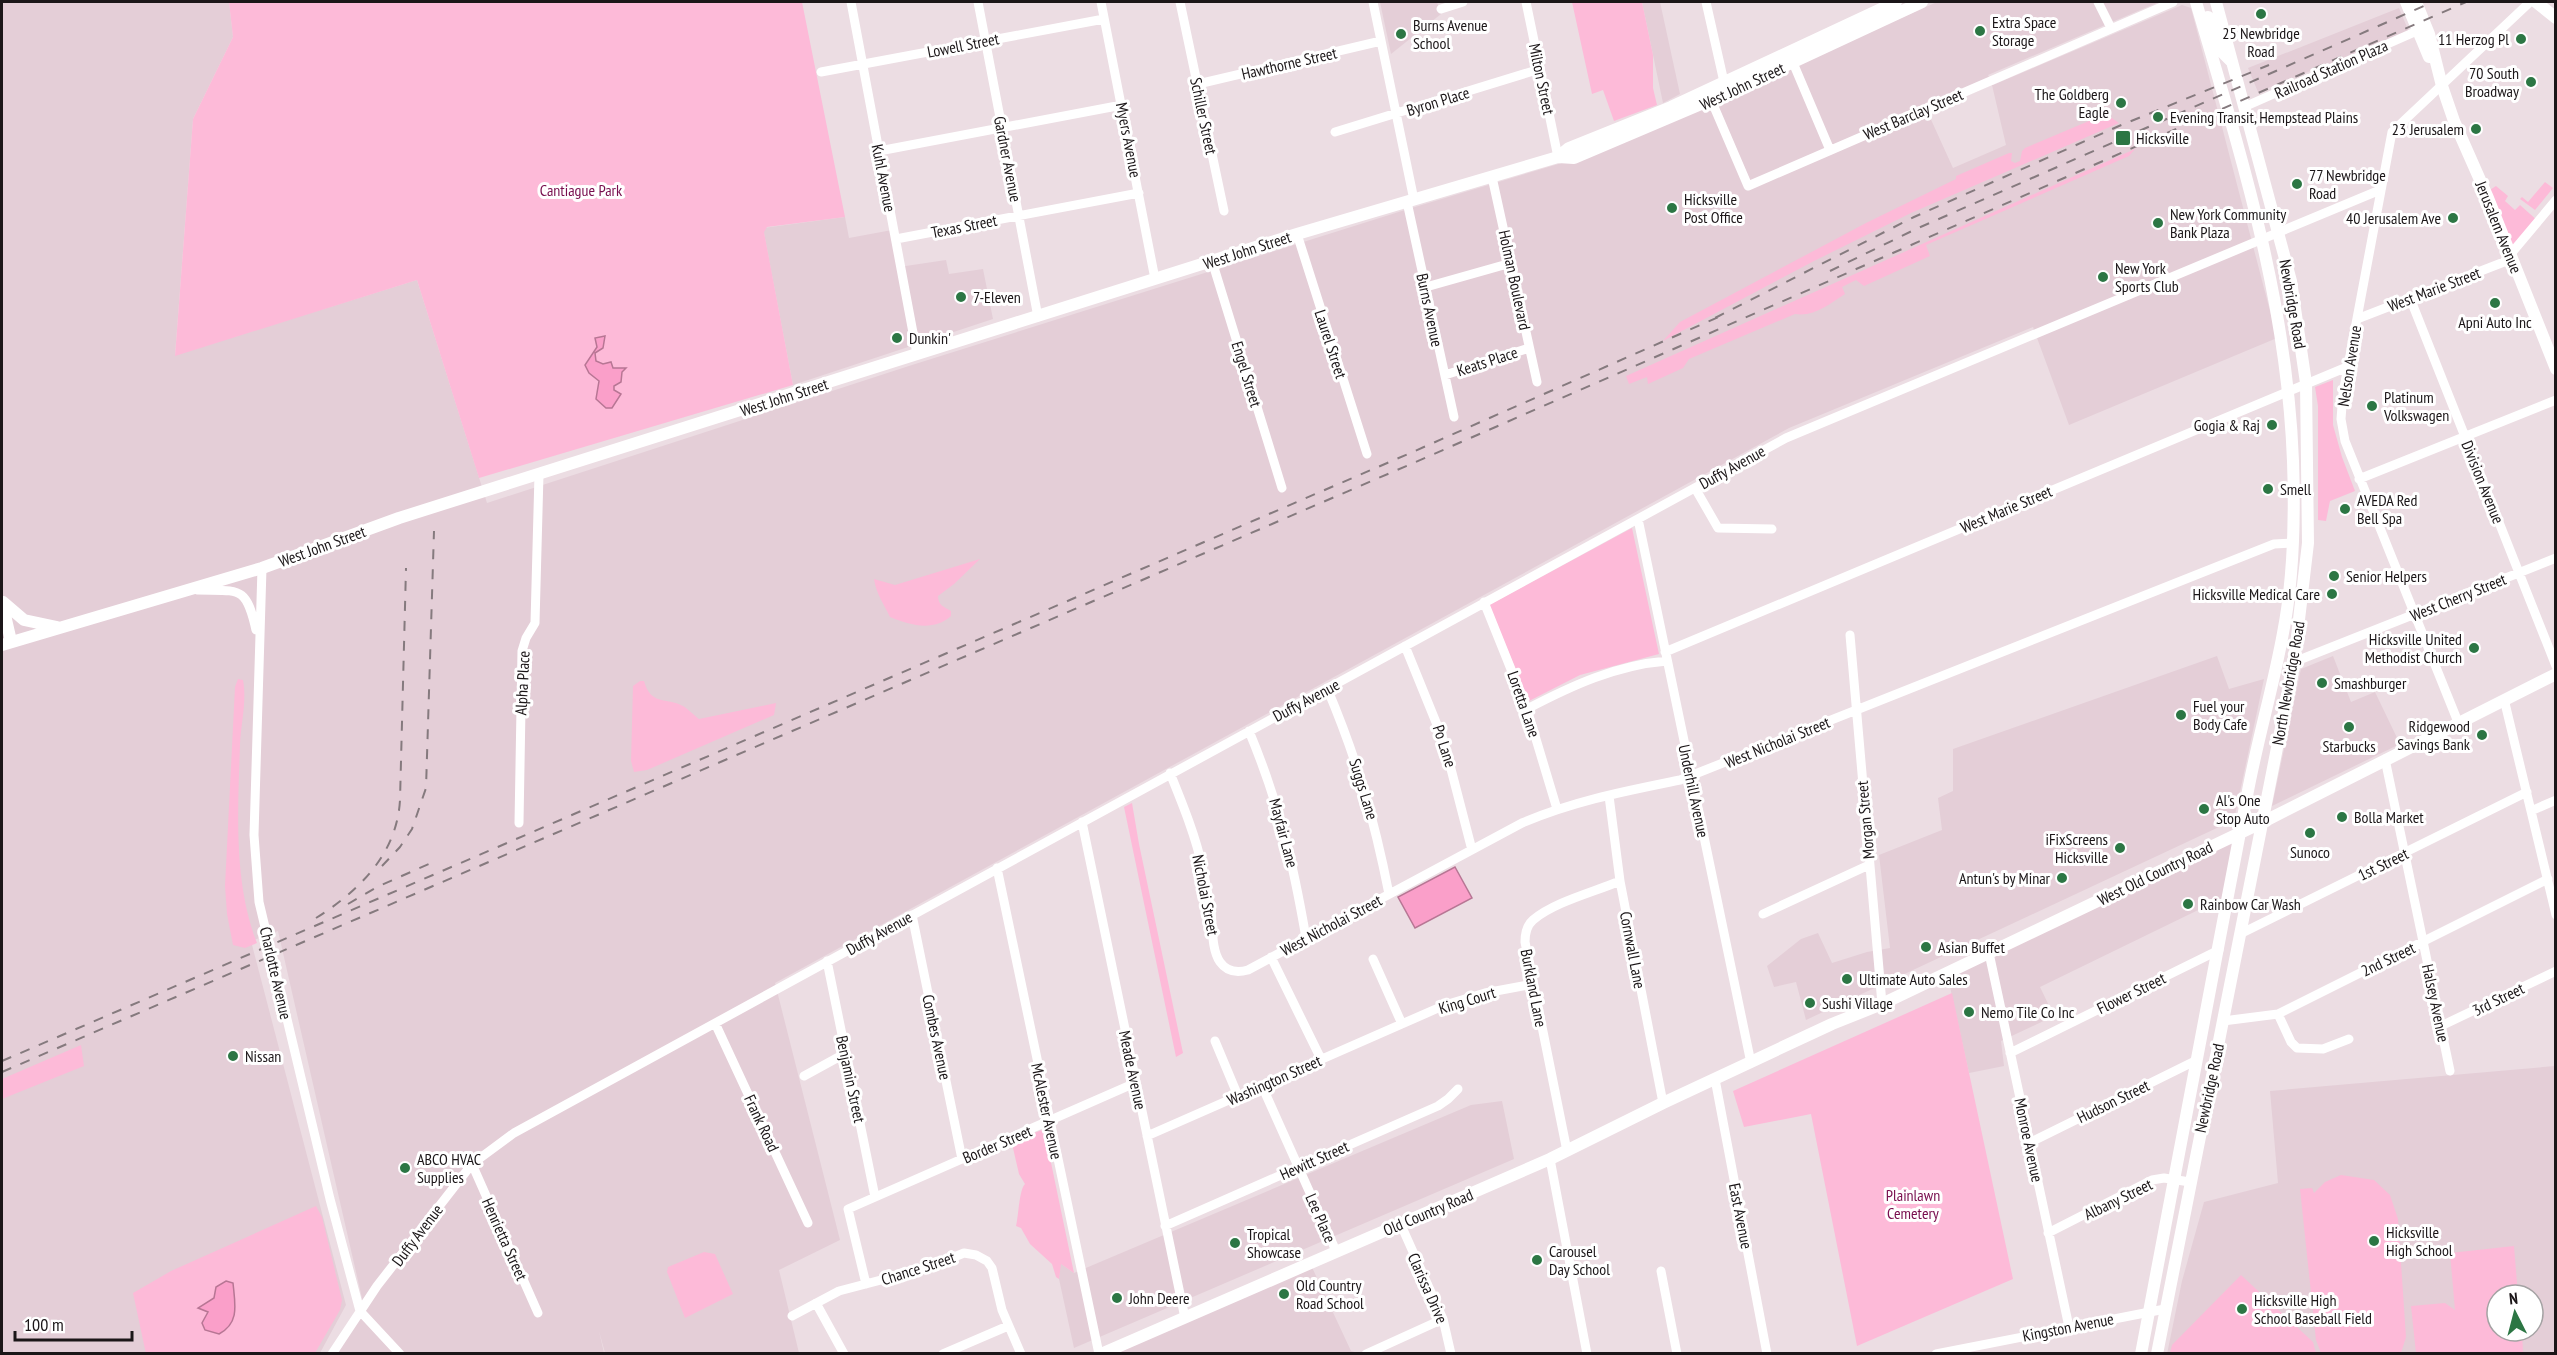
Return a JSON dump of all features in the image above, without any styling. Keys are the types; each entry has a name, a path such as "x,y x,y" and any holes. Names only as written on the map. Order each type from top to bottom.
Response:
{"main road":[{"name":"West John Street","path":"1558,157 1569,148 1709,95 1724,82 1791,58 1894,2"},
{"path":"1874,24 1876,19 1891,10 1894,2"},
{"name":"West John Street","path":"6,643 262,568 399,518 1297,234 1558,157 1574,158 1611,143 1791,58 1922,2"},
{"name":"Newbridge Road","path":"2216,2 2280,232 2291,280 2306,383 2308,543"},
{"name":"Jerusalem Avenue","path":"2406,2 2442,86"},
{"name":"Jerusalem Avenue","path":"2416,2 2429,34 2442,86 2454,121 2556,369"},
{"path":"2536,2 2556,18"},
{"path":"2197,3 2208,16 2223,55 2232,62"},
{"name":"North Newbridge Road","path":"2197,3 2263,238 2282,334 2289,390 2293,462 2293,543 2285,616 2240,832"},
{"path":"2229,114 2232,113 2240,126 2248,145 2256,150"},
{"path":"1611,143 1613,130"},
{"path":"2293,543 2308,543"},
{"name":"North Newbridge Road","path":"2263,822 2295,656 2308,543"},
{"path":"2,600 24,620 59,628"},
{"path":"2,600 6,643"},
{"path":"2279,650 2295,656"},
{"name":"West Old Country Road","path":"1751,1063 1882,1004 2263,822 2556,674"},
{"name":"Newbridge Road","path":"2157,1353 2263,822"},
{"name":"Newbridge Road","path":"2141,1353 2240,832"},
{"name":"Old Country Road","path":"1100,1353 1550,1159 1663,1103 1751,1063"}],"street":[{"name":"Kuhl Avenue","path":"851,2 918,354"},
{"name":"Gardner Avenue","path":"978,2 1038,317"},
{"name":"Myers Avenue","path":"1101,2 1155,279"},
{"name":"Schiller Street","path":"1180,2 1224,211"},
{"name":"Burns Avenue","path":"1373,2 1396,113 1426,287 1454,417"},
{"path":"1441,9 1463,2"},
{"name":"Milton Street","path":"1526,2 1558,157"},
{"path":"1706,2 1724,82"},
{"path":"2098,2 2111,28"},
{"name":"West Barclay Street","path":"1709,95 1748,186 2173,2"},
{"name":"Nelson Avenue","path":"2458,722 2359,479 2346,442 2341,419 2347,367 2392,132 2530,2"},
{"name":"Lowell Street","path":"822,72 1104,19"},
{"name":"Railroad Station Plaza","path":"2244,107 2419,35"},
{"name":"Hawthorne Street","path":"1198,84 1381,41"},
{"path":"1791,58 1830,150"},
{"name":"Byron Place","path":"1335,132 1540,69"},
{"path":"879,151 1122,105"},
{"name":"Holman Boulevard","path":"1492,177 1537,382"},
{"name":"Duffy Avenue","path":"332,1353 360,1311 472,1164 514,1132 1786,438 2380,190"},
{"name":"Texas Street","path":"896,239 1139,193"},
{"name":"West Marie Street","path":"2357,319 2504,262 2556,200"},
{"name":"Laurel Street","path":"1297,234 1367,454"},
{"name":"Engel Street","path":"1212,261 1282,488"},
{"path":"1426,287 1511,263"},
{"name":"Division Avenue","path":"2410,298 2556,666"},
{"name":"Keats Place","path":"1445,375 1529,348"},
{"name":"West Marie Street","path":"1527,709 1574,684 1666,656 2347,367"},
{"path":"2359,479 2556,400"},
{"name":"Alpha Place","path":"519,823 522,651 526,638 535,623 539,474"},
{"path":"1695,488 1718,528 1772,529"},
{"name":"Underhill Avenue","path":"1638,519 1751,1063"},
{"name":"West Nicholai Street","path":"1271,957 1522,823 1557,809 1691,776 2274,544 2293,543"},
{"name":"West Cherry Street","path":"2295,656 2415,614 2556,558"},
{"name":"Charlotte Avenue","path":"262,568 254,835 259,902 327,1188 360,1311 400,1353"},
{"path":"189,590 241,594 250,603 259,645"},
{"name":"Loretta Lane","path":"1484,602 1527,709 1557,809"},
{"path":"2,632 6,643"},
{"name":"Morgan Street","path":"1850,635 1882,1004"},
{"name":"Po Lane","path":"1406,646 1444,742 1472,850"},
{"name":"Suggs Lane","path":"1327,688 1350,743 1367,793 1389,894"},
{"path":"2504,699 2554,896 2556,915"},
{"name":"Mayfair Lane","path":"1249,731 1268,776 1283,825 1295,874 1306,938"},
{"name":"Halsey Avenue","path":"2385,759 2450,1071"},
{"name":"Nicholai Street","path":"1170,773 1190,824 1202,868 1218,960 1228,970 1240,972 1271,957"},
{"name":"1st Street","path":"2240,934 2527,792"},
{"name":"Cornwall Lane","path":"1609,796 1620,881 1663,1103"},
{"path":"2531,811 2556,800"},
{"name":"Meade Avenue","path":"1082,822 1185,1318"},
{"path":"1763,914 1869,865"},
{"name":"McAlester Avenue","path":"997,868 1100,1353"},
{"name":"2nd Street","path":"2223,1021 2278,1014 2548,879"},
{"name":"Burkland Lane","path":"1567,1151 1525,942 1526,932 1532,921 1555,908 1620,881"},
{"name":"Combes Avenue","path":"912,915 962,1159"},
{"name":"Flower Street","path":"2010,1053 2219,950"},
{"name":"Monroe Avenue","path":"1989,953 2069,1327"},
{"path":"1271,957 1321,1059"},
{"path":"1373,960 1402,1024"},
{"name":"Benjamin Street","path":"827,961 875,1197"},
{"name":"3rd Street","path":"2441,1026 2556,971"},
{"name":"King Court","path":"1402,1024 1462,999 1533,984"},
{"path":"2278,1014 2291,1042 2297,1048 2323,1049 2349,1039"},
{"name":"Frank Road","path":"715,1023 808,1224"},
{"name":"Washington Street","path":"1147,1136 1402,1024"},
{"path":"1215,1041 1238,1096"},
{"path":"804,1076 846,1053"},
{"name":"Hudson Street","path":"2029,1143 2197,1060"},
{"name":"East Avenue","path":"1715,1079 1767,1353"},
{"name":"Border Street","path":"866,1284 848,1209 1135,1083"},
{"name":"Lee Place","path":"1262,1086 1336,1251"},
{"name":"Hewitt Street","path":"1165,1226 1443,1103 1458,1089"},
{"path":"1550,1159 1587,1353"},
{"name":"Henrietta Street","path":"472,1164 538,1314"},
{"name":"Albany Street","path":"2048,1233 2152,1180 2190,1182"},
{"name":"Clarissa Drive","path":"1401,1225 1443,1319 1451,1353"},
{"name":"Chance Street","path":"792,1316 839,1291 927,1269 964,1253 976,1255 987,1261 992,1268 1002,1310 1021,1353"},
{"path":"1660,1270 1677,1353"},
{"path":"816,1303 844,1353"},
{"name":"Kingston Avenue","path":"1936,1353 2165,1309"},
{"path":"1366,1353 1443,1319"},
{"path":"944,1353 1008,1326"}],"shaded area":[{"path":"2,2 229,2 233,37 193,119 175,355 417,280 487,503 912,365 1405,210 1602,151 1937,2 2159,2 1988,75 1993,85 2182,5 2191,8 2277,338 2069,425 2033,327 1789,428 775,983 840,1240 779,1270 799,1353 605,1353 599,1331 604,1353 338,1353 364,1307 278,931 251,941 346,1305 320,1353 2,1354","holes":["1992,85 2006,145 1953,168 1928,113","1415,256 1455,420 1452,422 1452,421"]},
{"name":"Burns Avenue School","path":"1380,2 1437,2 1441,14 1391,54"},
{"path":"1642,2 1660,2 1680,94 1663,103"},
{"path":"2399,8 2409,32 2258,92 2248,68"},
{"path":"845,217 849,238 892,230 899,267 946,260 949,274 983,269 993,319 793,385 763,228"},
{"path":"605,336 603,348 595,353 596,361 603,364 611,362 613,368 626,368 622,372 621,382 614,386 614,390 621,394 612,408 606,408 596,399 599,381 589,373 585,365 597,347 595,338"},
{"path":"2217,656 2229,689 2264,679 2234,820 1806,1020 1796,982 1774,987 1767,966 1801,939 1818,933 1832,963 1867,952 1890,948 1879,855 1942,830 1938,798 1953,791 1953,749"},
{"path":"2333,656 2351,702 2375,692 2400,744 2272,806 2301,669"},
{"path":"2240,833 2229,895 2040,987 2054,1016 2001,1041 2004,1066 1969,1073 1947,973"},
{"path":"1455,867 1472,898 1415,928 1398,897"},
{"name":"Hicksville High School","path":"2555,1066 2555,1353 2167,1354 2182,1281 2204,1202 2278,1183 2270,1091"},
{"path":"1502,1101 1514,1159 1074,1348 1059,1279 1060,1263 1074,1273 1471,1105"},
{"name":"Old Country Road School","path":"1310,1263 1351,1351 1358,1353 1106,1354"},
{"path":"226,1281 233,1283 235,1312 226,1330 219,1334 205,1330 202,1323 208,1312 198,1308 214,1298 216,1287"}],"green space":[{"name":"Cantiague Park","path":"229,2 802,2 845,217 767,227 764,232 793,385 479,478 417,280 175,356 193,119 233,37"},
{"path":"1572,2 1642,2 1653,55 1653,88 1657,105 1614,121 1603,90 1592,94"},
{"path":"2109,116 2119,123 1911,213 1814,261 1663,341 1680,322 1866,223 1956,179 1956,176 2009,153 2012,153 2011,161 2015,163 2020,161 2025,148 2096,118"},
{"path":"2135,149 2129,156 1926,245 1930,256 1864,286 1856,280 1842,287 1845,294 1822,309 1809,314 1795,314 1689,359 1683,368 1648,384 1647,377 1629,384 1626,376"},
{"path":"2545,182 2553,188 2535,210 2520,199 2522,197 2528,202"},
{"path":"2496,186 2508,196 2505,201 2515,210 2520,205 2539,222 2510,254 2485,193"},
{"path":"2333,380 2333,425 2355,491 2330,501 2326,521 2318,520 2318,406 2315,387"},
{"path":"1632,528 1659,654 1580,675 1529,701 1489,605"},
{"path":"980,559 938,596 940,604 951,611 951,616 937,624 921,626 890,617 875,585 874,579 895,585"},
{"path":"238,679 243,680 244,696 238,794 239,845 244,895 257,943 245,948 233,945 225,886 235,687"},
{"path":"644,681 647,689 655,698 677,703 699,719 776,703 774,715 647,770 634,772 631,761 633,686"},
{"path":"1132,803 1183,1053 1176,1057 1124,807"},
{"name":"Plainlawn Cemetery","path":"1952,993 2013,1279 1857,1346 1811,1114 1744,1127 1733,1091"},
{"path":"81,1045 84,1066 2,1099 2,1079"},
{"path":"1044,1129 1074,1273 1061,1264 1059,1279 1056,1277 1052,1264 1030,1244 1021,1228 1016,1226 1020,1197 1025,1184 1019,1174 1013,1148 1020,1139"},
{"path":"2341,1175 2374,1180 2390,1195 2398,1219 2406,1337 2401,1353 2321,1353 2316,1340 2300,1189 2312,1188 2314,1193 2325,1182"},
{"path":"316,1206 322,1217 342,1300 340,1310 315,1353 146,1354 133,1293 171,1271"},
{"path":"2514,1246 2517,1283 2485,1283 2485,1343 2523,1343 2523,1353 2416,1353 2411,1306 2445,1303 2455,1310 2450,1253"},
{"path":"704,1252 715,1254 733,1294 685,1318 667,1272 668,1267"},
{"name":"Hicksville High School Baseball Field","path":"2241,1275 2313,1342 2316,1353 2170,1353 2172,1345"}],"railway":[{"path":"1830,271 1916,229 2433,2"},
{"path":"2,1072 1411,464 2466,2"},
{"path":"1715,318 1914,217 2119,126 2269,65"},
{"path":"2,1061 1408,454 1723,315"},
{"path":"382,866 400,847 412,829 426,788 434,531"},
{"path":"316,918 347,896 373,869 392,837 397,819 400,800 406,568"},
{"path":"348,904 377,887 431,863"}],"place":[{"name":"25 Newbridge Road","path":"2261,14"},
{"name":"Extra Space Storage","path":"1980,31"},
{"name":"Burns Avenue School","path":"1401,34"},
{"name":"11 Herzog Pl","path":"2521,39"},
{"name":"70 South Broadway","path":"2531,82"},
{"name":"The Goldberg Eagle","path":"2121,103"},
{"name":"Evening Transit, Hempstead Plains","path":"2158,117"},
{"name":"23 Jerusalem","path":"2476,129"},
{"name":"Hicksville","path":"2123,138"},
{"name":"77 Newbridge Road","path":"2297,184"},
{"name":"Hicksville Post Office","path":"1672,208"},
{"name":"40 Jerusalem Ave","path":"2453,218"},
{"name":"New York Community Bank Plaza","path":"2158,223"},
{"name":"New York Sports Club","path":"2103,277"},
{"name":"7-Eleven","path":"961,297"},
{"name":"Apni Auto Inc","path":"2495,303"},
{"name":"Dunkin'","path":"897,338"},
{"name":"Platinum Volkswagen","path":"2372,406"},
{"name":"Gogia & Raj","path":"2272,425"},
{"name":"Smell","path":"2268,489"},
{"name":"AVEDA Red Bell Spa","path":"2345,509"},
{"name":"Senior Helpers","path":"2334,576"},
{"name":"Hicksville Medical Care","path":"2332,594"},
{"name":"Hicksville United Methodist Church","path":"2474,648"},
{"name":"Smashburger","path":"2322,683"},
{"name":"Fuel your Body Cafe","path":"2181,715"},
{"name":"Starbucks","path":"2349,727"},
{"name":"Ridgewood Savings Bank","path":"2482,735"},
{"name":"Al's One Stop Auto","path":"2204,809"},
{"name":"Bolla Market","path":"2342,817"},
{"name":"Sunoco","path":"2310,833"},
{"name":"iFixScreens Hicksville","path":"2120,848"},
{"name":"Antun's by Minar","path":"2062,878"},
{"name":"Rainbow Car Wash","path":"2188,904"},
{"name":"Asian Buffet","path":"1926,947"},
{"name":"Ultimate Auto Sales","path":"1847,979"},
{"name":"Sushi Village","path":"1810,1003"},
{"name":"Nemo Tile Co Inc","path":"1969,1012"},
{"name":"Nissan","path":"233,1056"},
{"name":"ABCO HVAC Supplies","path":"405,1168"},
{"name":"Hicksville High School","path":"2374,1241"},
{"name":"Tropical Showcase","path":"1235,1243"},
{"name":"Carousel Day School","path":"1537,1260"},
{"name":"Old Country Road School","path":"1284,1294"},
{"name":"John Deere","path":"1117,1298"},
{"name":"Hicksville High School Baseball Field","path":"2242,1309"}]}
